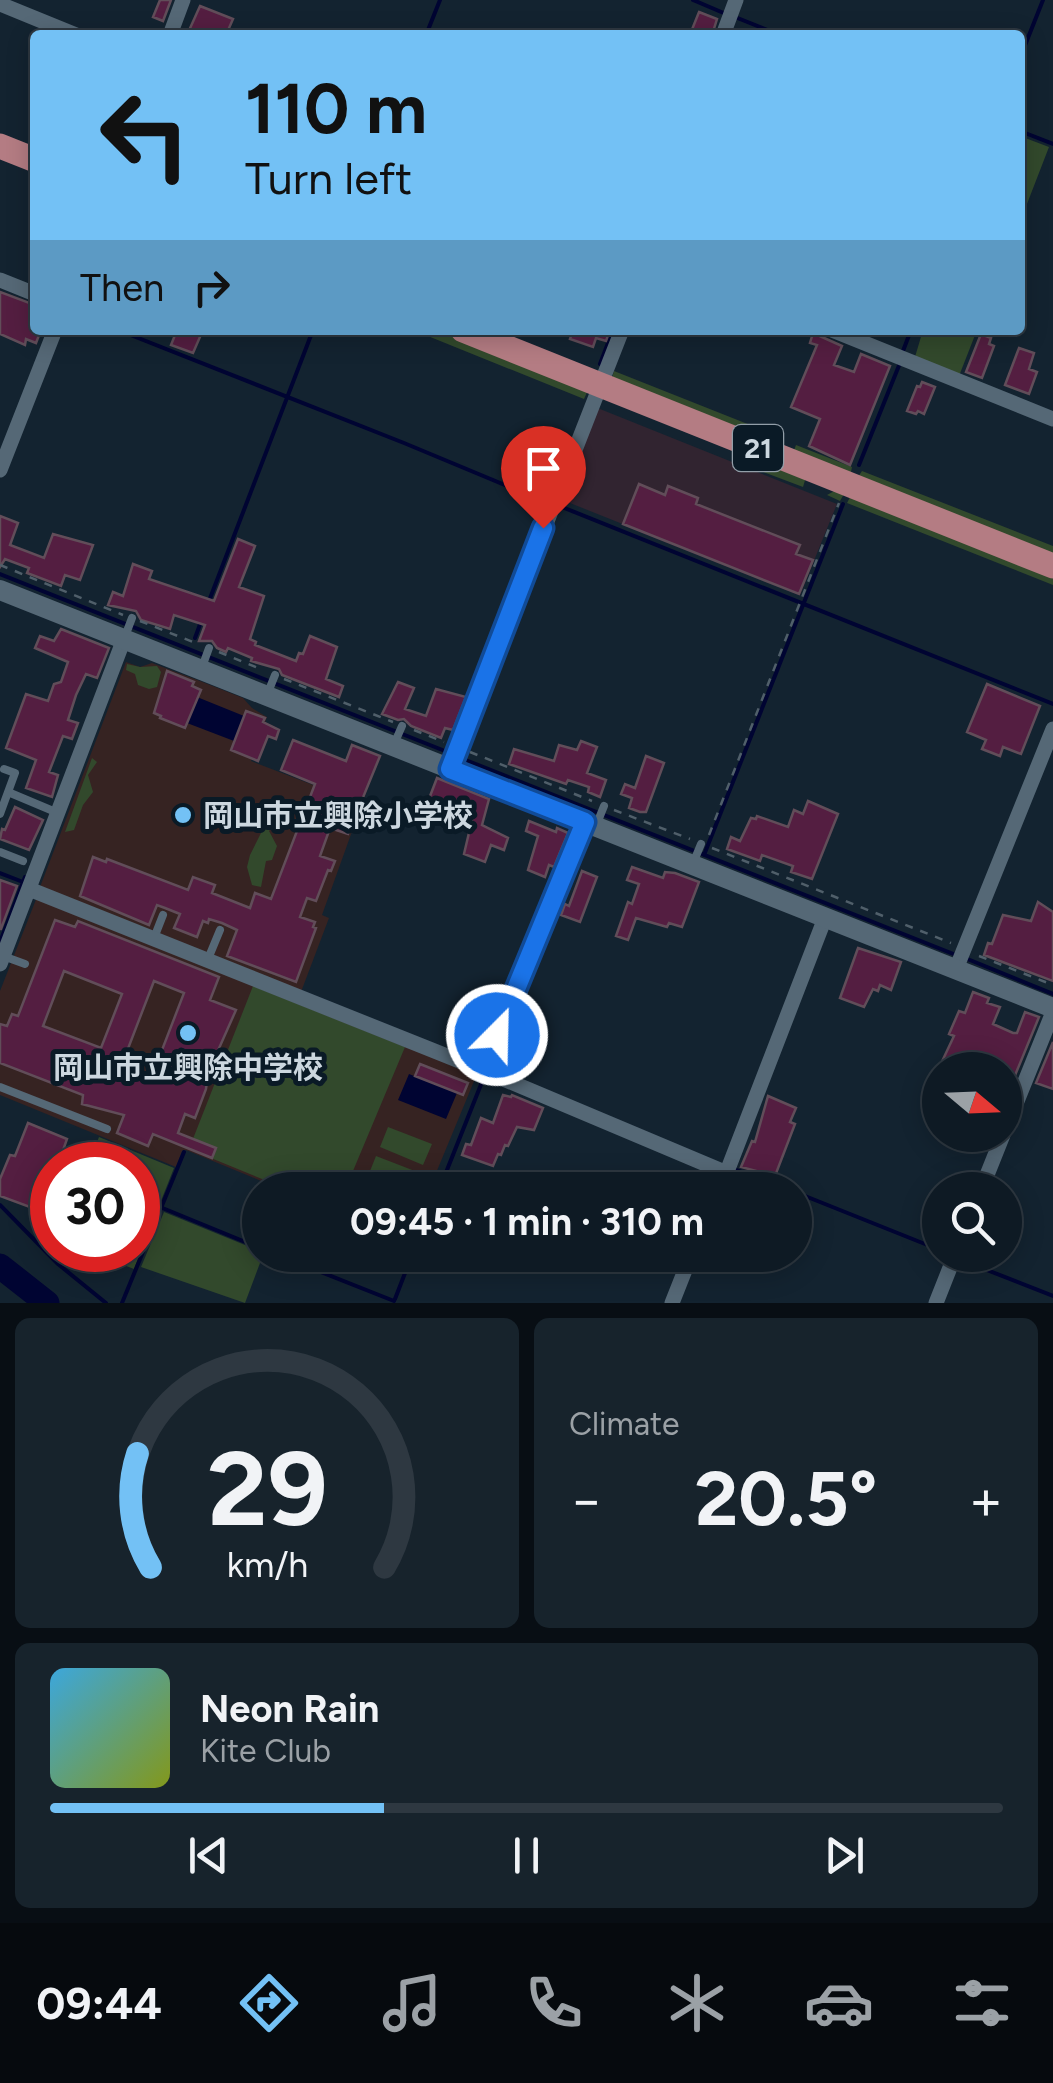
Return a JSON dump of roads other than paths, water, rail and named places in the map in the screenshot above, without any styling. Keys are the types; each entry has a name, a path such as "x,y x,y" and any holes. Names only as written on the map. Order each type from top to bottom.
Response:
{"main road":[{"path":"0,146 30,158"},
{"name":"21","path":"476,335 1053,566"}],"street":[{"path":"172,30 183,0"},
{"path":"725,30 736,0"},
{"path":"0,4 64,30"},
{"path":"0,280 30,292"},
{"path":"0,470 53,335"},
{"path":"454,755 620,335"},
{"path":"844,335 1053,419"},
{"path":"0,590 128,627 454,755 597,817 697,853 825,918 962,957 1053,1010 1022,1088"},
{"path":"2,960 54,811 128,627"},
{"path":"962,957 1053,729"},
{"path":"482,1070 597,817"},
{"path":"29,889 482,1070 722,1172 728,1169 825,918"},
{"path":"672,1303 685,1272"},
{"path":"936,1303 948,1272"}],"lane":[{"path":"0,814 15,773 4,769"},
{"path":"8,792 54,811"},
{"path":"0,852 23,861"},
{"path":"154,938 163,915"},
{"path":"208,959 220,930"},
{"path":"2,960 25,964"},
{"path":"0,1088 107,1129"}],"water":[{"path":"197,697 244,716 234,741 187,723"},
{"path":"409,1074 457,1093 446,1119 398,1100"}],"waterway":[{"path":"428,30 440,0"},
{"path":"693,0 726,14"},
{"path":"1025,45 1043,0"},
{"path":"735,17 768,30"},
{"path":"1025,133 1053,144"},
{"path":"131,335 548,503"},
{"path":"209,601 311,335"},
{"path":"600,364 611,335"},
{"path":"903,351 909,335"},
{"path":"859,465 900,363"},
{"path":"704,855 843,504"},
{"path":"557,505 1053,704"},
{"path":"0,574 450,753"},
{"path":"195,638 202,619"},
{"path":"458,757 956,955"},
{"path":"0,873 23,882"},
{"path":"0,942 25,877"},
{"path":"965,958 1053,994"},
{"path":"446,1172 482,1082"},
{"path":"122,1303 184,1152"},
{"path":"734,1169 742,1172"},
{"path":"812,1199 922,1243"},
{"path":"0,1205 58,1264 106,1303"},
{"path":"160,1207 242,1241"},
{"path":"0,1266 47,1303"},
{"path":"321,1272 394,1301"},
{"path":"395,1299 405,1272"},
{"path":"992,1272 1053,1296"}],"place":[{"name":"岡山市立興除小学校","path":"183,815"},
{"name":"岡山市立興除中学校","path":"188,1033"}]}
